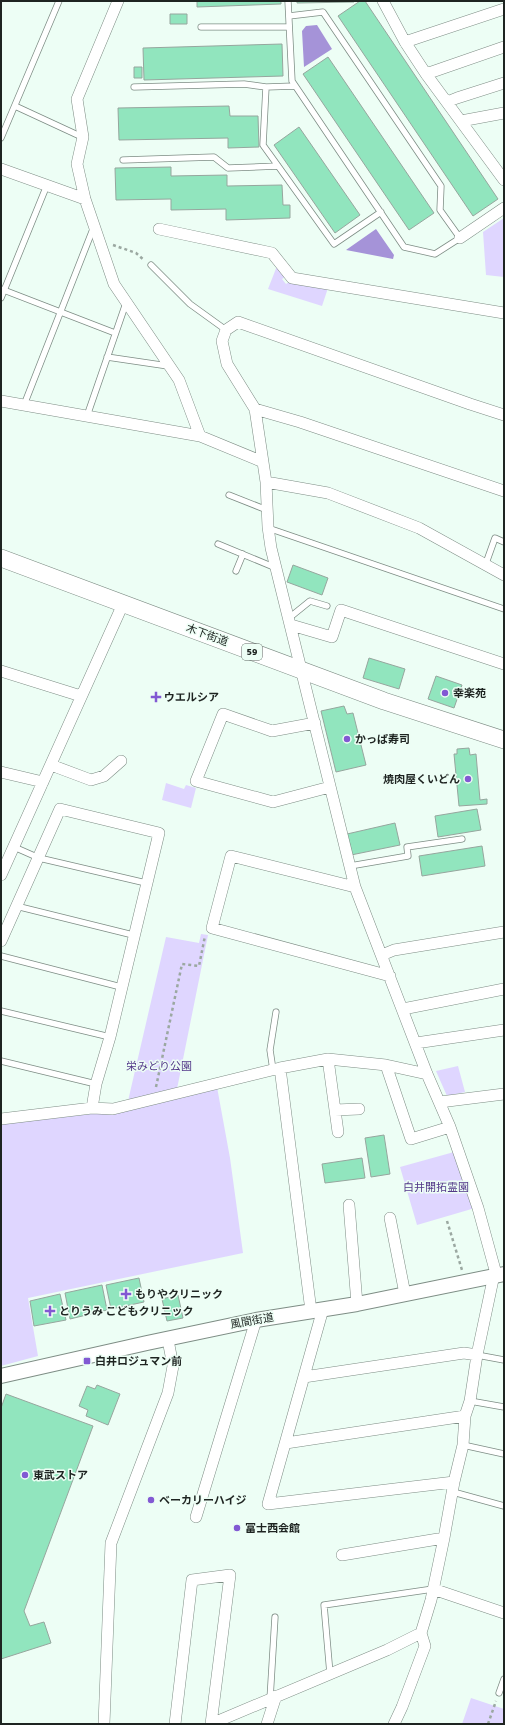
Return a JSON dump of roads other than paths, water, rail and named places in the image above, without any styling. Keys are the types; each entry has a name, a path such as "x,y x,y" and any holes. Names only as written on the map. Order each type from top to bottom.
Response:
{"main road":[{"name":"木下街道","path":"1,558 384,701 504,740"}],"street":[{"path":"118,1 77,99 83,137 77,164 85,199 114,284 179,380 200,436"},
{"path":"383,1 405,42 426,74 504,180"},
{"path":"405,42 504,9"},
{"path":"426,74 504,47"},
{"path":"447,102 504,83"},
{"path":"461,121 504,113"},
{"path":"1,169 85,199"},
{"path":"460,238 504,208"},
{"path":"159,228 272,253 292,278 504,313"},
{"path":"394,1724 426,1646 421,1633 433,1589 463,1444 465,1416 470,1401 477,1355 499,1276 495,1270 478,1208 450,1127 427,1074 355,887 276,568 268,528 266,482 255,409 227,364 222,341 226,330 238,322 504,415"},
{"path":"1,401 200,436 263,462"},
{"path":"255,409 300,422 504,491"},
{"path":"266,482 328,493 419,528 485,566 504,575"},
{"path":"1,875 123,604"},
{"path":"290,622 332,637 341,610 504,664"},
{"path":"1,670 81,696"},
{"path":"315,723 272,731 223,714 196,782 273,802 330,787"},
{"path":"51,765 91,780 104,776 121,761"},
{"path":"1,772 43,782"},
{"path":"1,941 60,809 159,833 110,1037 96,1084 92,1108"},
{"path":"355,887 230,856 212,928 390,976"},
{"path":"382,955 394,950 504,932"},
{"path":"403,1009 504,989"},
{"path":"416,1043 504,1030"},
{"path":"1,1120 92,1108 113,1109 277,1069 328,1059 386,1065 427,1074"},
{"path":"328,1059 338,1132"},
{"path":"386,1065 411,1139 450,1127"},
{"path":"277,1069 317,1310 304,1378 268,1504 453,1487"},
{"path":"440,1102 504,1094"},
{"path":"335,1110 359,1109"},
{"path":"348,1205 357,1304"},
{"path":"390,1218 404,1294"},
{"name":"風間街道","path":"1,1376 147,1343 168,1340 186,1334 256,1320 357,1304 499,1276"},
{"path":"196,1517 256,1320"},
{"path":"104,1724 111,1543 168,1393 173,1366 168,1340"},
{"path":"304,1378 464,1353 477,1355"},
{"path":"286,1443 465,1416"},
{"path":"342,1555 444,1538"},
{"path":"175,1724 192,1580 230,1575 211,1724"},
{"path":"433,1589 504,1613"},
{"path":"211,1724 387,1650 421,1633"},
{"path":"267,1724 273,1698"}],"lane":[{"path":"1,138 59,1"},
{"path":"288,1 288,16 292,81 404,247 435,254 460,238 440,210 441,186 323,12 288,16"},
{"path":"200,27 289,27"},
{"path":"134,87 244,84 266,87 295,86"},
{"path":"266,87 263,145 334,244 381,212"},
{"path":"15,106 83,137"},
{"path":"123,160 214,157 228,168 278,166"},
{"path":"1,298 2,290 46,185"},
{"path":"24,405 94,226"},
{"path":"151,265 190,304 226,330"},
{"path":"2,290 115,333"},
{"path":"87,416 115,333 127,303"},
{"path":"107,356 169,366"},
{"path":"229,495 267,510"},
{"path":"268,528 504,609"},
{"path":"485,566 495,538 504,542"},
{"path":"218,544 276,568"},
{"path":"236,571 242,554"},
{"path":"290,622 310,601 327,606"},
{"path":"350,866 408,856 407,847 462,839"},
{"path":"14,847 39,858 146,883"},
{"path":"16,906 134,935"},
{"path":"1,956 121,987"},
{"path":"1,1011 110,1037"},
{"path":"276,1012 270,1050 277,1069"},
{"path":"1,1061 96,1084"},
{"path":"477,1355 504,1360"},
{"path":"470,1401 504,1407"},
{"path":"463,1444 504,1454"},
{"path":"453,1487 504,1506"},
{"path":"330,1674 324,1605 433,1589"},
{"path":"273,1698 275,1617"},
{"path":"499,1693 504,1680"}],"place":[{"name":"幸楽苑","path":"445,693"},
{"name":"ウエルシア","path":"156,697"},
{"name":"かっぱ寿司","path":"347,739"},
{"name":"焼肉屋くいどん","path":"468,779"},
{"name":"もりやクリニック","path":"126,1294"},
{"name":"とりうみ こどもクリニック","path":"50,1311"},
{"name":"白井ロジュマン前","path":"87,1361"},
{"name":"東武ストア","path":"25,1475"},
{"name":"ベーカリーハイジ","path":"151,1500"},
{"name":"冨士西会館","path":"237,1528"}],"park label":[{"name":"栄みどり公園","path":"159,1066"},
{"name":"白井開拓霊園","path":"436,1187"}]}
